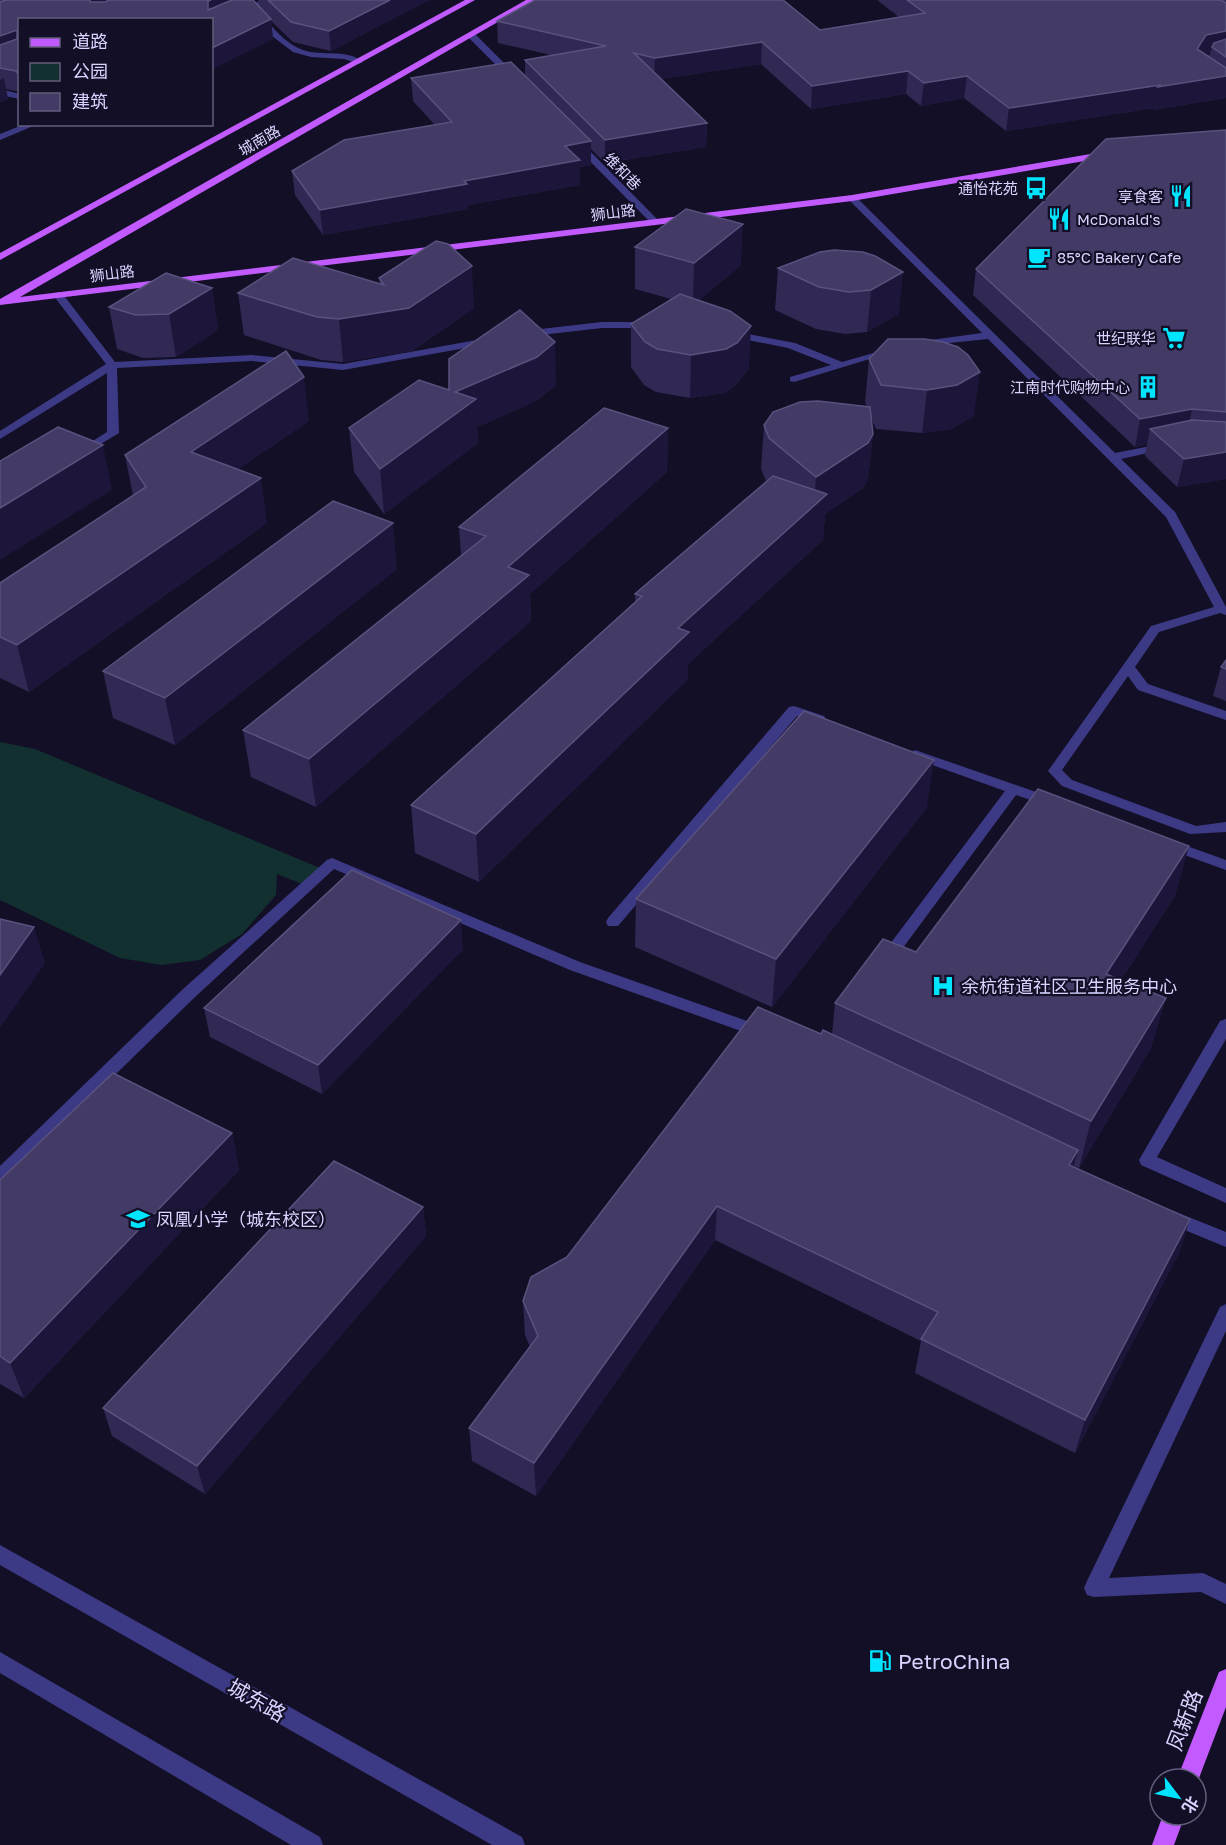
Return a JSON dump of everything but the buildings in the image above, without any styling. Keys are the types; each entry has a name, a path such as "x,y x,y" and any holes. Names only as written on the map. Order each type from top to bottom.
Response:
{"main road":[{"name":"城南路","path":"0,257 471,0"},
{"name":"城南路","path":"1,302 532,0"},
{"name":"狮山路","path":"1,302 852,198 1121,151"},
{"name":"凤新路","path":"1193,1767 1226,1678"},
{"path":"1163,1845 1170,1827"}],"street":[{"path":"241,12 252,4 267,0"},
{"path":"252,4 286,43 303,53 347,55 359,62"},
{"path":"471,35 521,86"},
{"path":"0,92 18,96"},
{"path":"0,137 29,126"},
{"name":"维和巷","path":"571,137 655,222"},
{"path":"852,198 1171,515 1223,610 1155,629 1055,771 1067,783 1195,831 1226,826"},
{"path":"58,295 112,365 113,432 75,457"},
{"path":"516,335 602,326 666,324"},
{"path":"722,332 791,345 841,365"},
{"path":"794,379 909,346 991,335"},
{"path":"0,436 112,365 252,358 343,367 494,340"},
{"path":"1113,457 1175,444"},
{"path":"1128,667 1143,687 1226,716"},
{"path":"612,922 794,710 838,726"},
{"path":"904,750 1069,809"},
{"path":"886,960 1013,789"},
{"path":"1159,841 1226,865"},
{"path":"0,1176 188,994 332,863 575,966 775,1037"},
{"path":"1226,1025 1147,1160 1226,1196"},
{"path":"1151,1209 1226,1240"},
{"path":"1226,1312 1094,1588 1203,1582 1226,1594"},
{"name":"城东路","path":"0,1554 514,1845"},
{"path":"0,1662 312,1845"}],"green space":[{"path":"0,742 35,749 320,868 302,884 277,874 276,895 242,934 200,960 161,965 120,958 0,900"}],"place":[{"name":"通怡花苑","path":"1036,188"},
{"name":"享食客","path":"1181,196"},
{"name":"McDonald's","path":"1059,219"},
{"name":"85°C Bakery Cafe","path":"1039,257"},
{"name":"世纪联华","path":"1174,338"},
{"name":"江南时代购物中心","path":"1148,387"},
{"name":"余杭街道社区卫生服务中心","path":"943,986"},
{"name":"凤凰小学（城东校区）","path":"138,1219"},
{"name":"PetroChina","path":"880,1661"}]}
